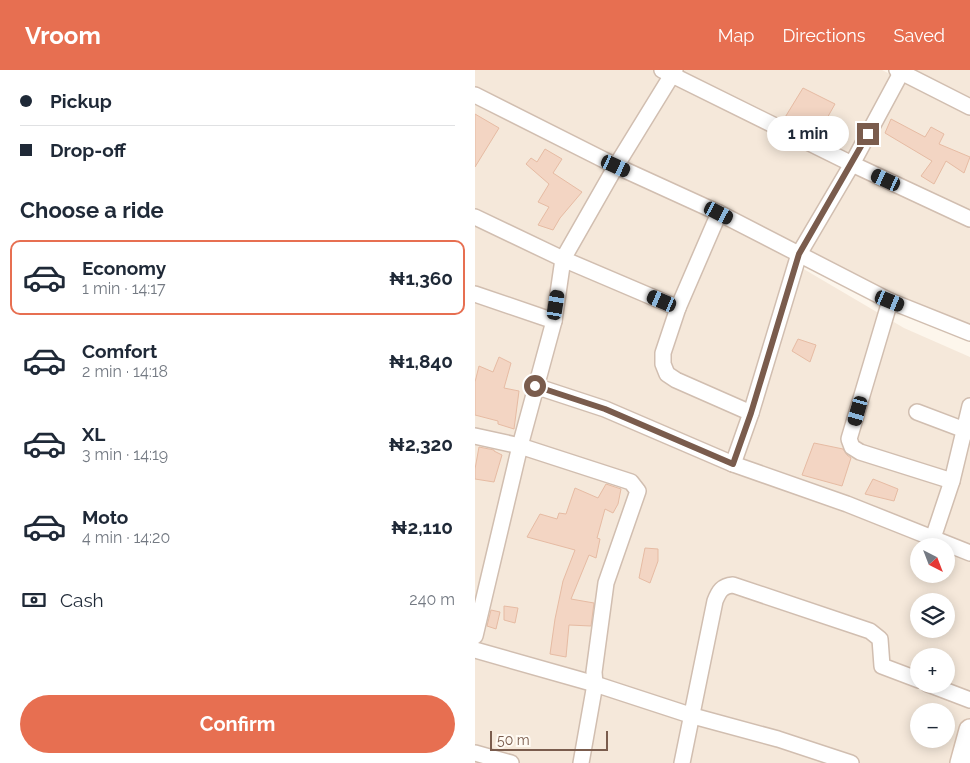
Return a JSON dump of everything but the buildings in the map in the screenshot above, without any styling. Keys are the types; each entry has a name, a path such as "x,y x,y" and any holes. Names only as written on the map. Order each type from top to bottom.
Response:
{"street":[{"path":"733,464 751,413 799,254 852,164 899,71 970,108"},
{"path":"475,636 535,386 554,321 563,259 670,72 852,164 970,219"},
{"path":"475,95 616,166 719,213 890,301 970,333"},
{"path":"719,213 678,308 663,353 663,364 667,374 751,413"},
{"path":"475,217 563,259 678,308"},
{"path":"475,294 554,321"},
{"path":"890,301 849,439 852,447 860,452 952,481"},
{"path":"535,386 605,409 733,464 847,504 933,538 967,431 970,406"},
{"path":"917,412 967,431"},
{"path":"475,436 520,446 631,482 638,492 606,583 594,672 595,684 581,763"},
{"path":"955,546 970,552"},
{"path":"682,763 715,601 718,592 726,586 733,585 870,631 880,639 882,666 910,677"},
{"path":"475,650 595,684 693,716 778,739 851,763"},
{"path":"952,693 970,700"},
{"path":"961,763 970,730"},
{"path":"475,753 511,763"}],"shaded area":[{"path":"475,70 882,70 896,77 790,261 904,328 970,357 970,763 475,763"},
{"path":"903,70 970,70 970,335 801,253"}],"route":[{"path":"535,386 605,409 733,464 751,413 799,254 868,134"}]}
